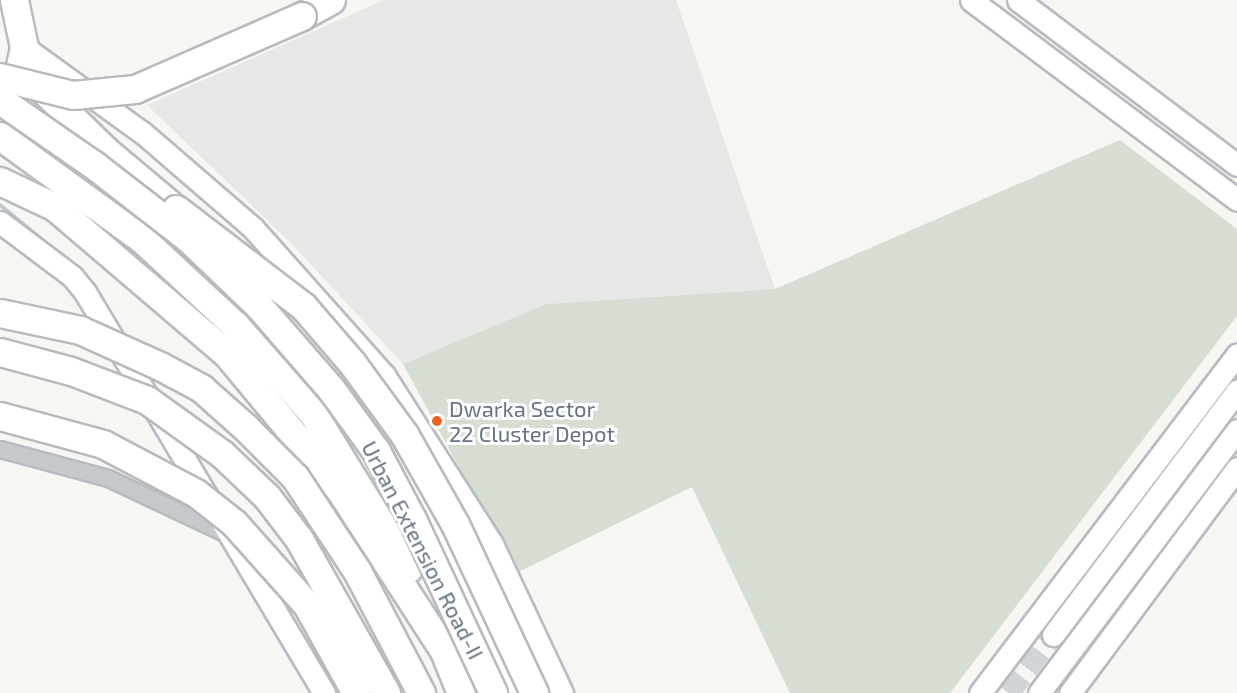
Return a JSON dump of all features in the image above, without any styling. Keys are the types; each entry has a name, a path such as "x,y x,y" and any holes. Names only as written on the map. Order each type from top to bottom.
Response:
{"highway":[{"path":"0,115 15,64 15,0"},
{"path":"15,64 73,95 135,89 218,56 330,0"},
{"path":"15,64 105,150 230,256 291,318 378,423 435,517 469,582 516,693"},
{"name":"Urban Extension Road-II","path":"0,100 94,165 188,238 259,306 331,389 376,451 412,519 493,693"},
{"name":"Urban Extension Road-II","path":"0,136 142,239 235,324 314,416 406,563 444,651"},
{"path":"94,165 124,174 234,250 303,306 352,363 404,434 455,524 534,693"},
{"path":"0,181 55,207 227,354 340,490 444,651 461,693"},
{"path":"0,313 80,330 160,366 201,388 245,427 295,477 352,562 390,627 421,693"},
{"path":"0,352 71,371 147,400 222,454 267,497 299,539 386,693"},
{"path":"0,416 103,444 158,471 227,517 307,605 356,693"}],"street":[{"path":"971,0 1237,200"},
{"path":"1018,0 1237,165"},
{"path":"15,64 143,133 253,228 384,375 492,544 562,693"},
{"path":"0,222 72,276 85,292 225,533 262,583 324,693"},
{"path":"980,693 1237,355"},
{"path":"1053,635 1237,391"},
{"path":"1039,693 1237,430"},
{"path":"0,448 108,478 225,533"},
{"path":"1070,693 1237,468"},
{"path":"1059,666 1065,693"}],"shaded area":[{"path":"384,0 676,0 775,289 546,304 403,364 290,242 147,105"},
{"path":"1120,140 1237,229 1237,316 950,693 790,693 692,487 516,573 403,364 546,304 775,289"}],"waterway":[{"path":"0,205 57,252"}],"tunnel":[{"path":"1009,693 1053,635"}],"place":[{"name":"Dwarka Sector 22 Cluster Depot","path":"437,421"}]}
